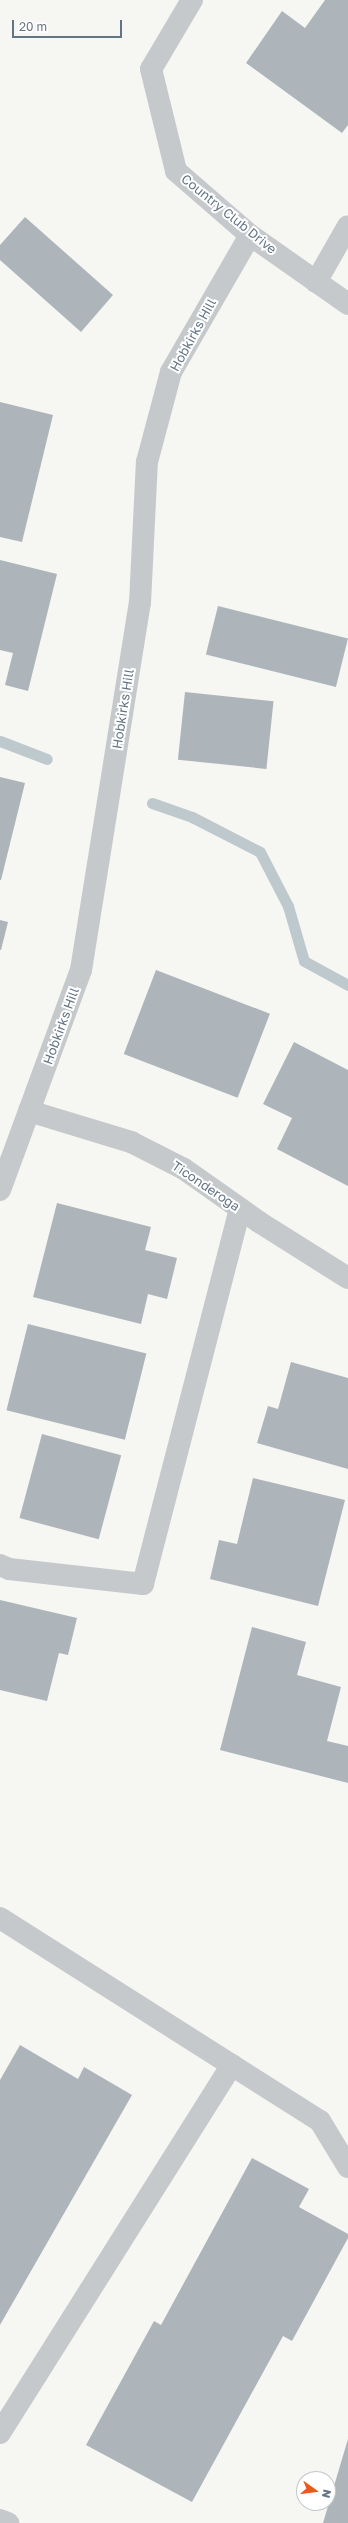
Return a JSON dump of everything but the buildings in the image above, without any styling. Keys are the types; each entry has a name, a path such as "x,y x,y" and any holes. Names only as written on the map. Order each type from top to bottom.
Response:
{"street":[{"name":"Country Club Drive","path":"192,0 151,69 176,171 250,235 348,304"},
{"path":"316,282 348,226"},
{"name":"Hobkirks Hill","path":"0,1190 81,970 140,603 147,462 171,372 250,235"},
{"name":"Ticonderoga","path":"29,1111 131,1142 184,1169 240,1209 348,1278"},
{"path":"0,1565 9,1569 143,1584 240,1209"},
{"path":"0,1918 320,2121 348,2167"},
{"path":"0,2433 232,2065"},
{"path":"0,2520 8,2523"}],"waterway":[{"path":"0,741 47,759"},
{"path":"152,803 192,817 260,852 288,906 304,961 348,985"}]}
